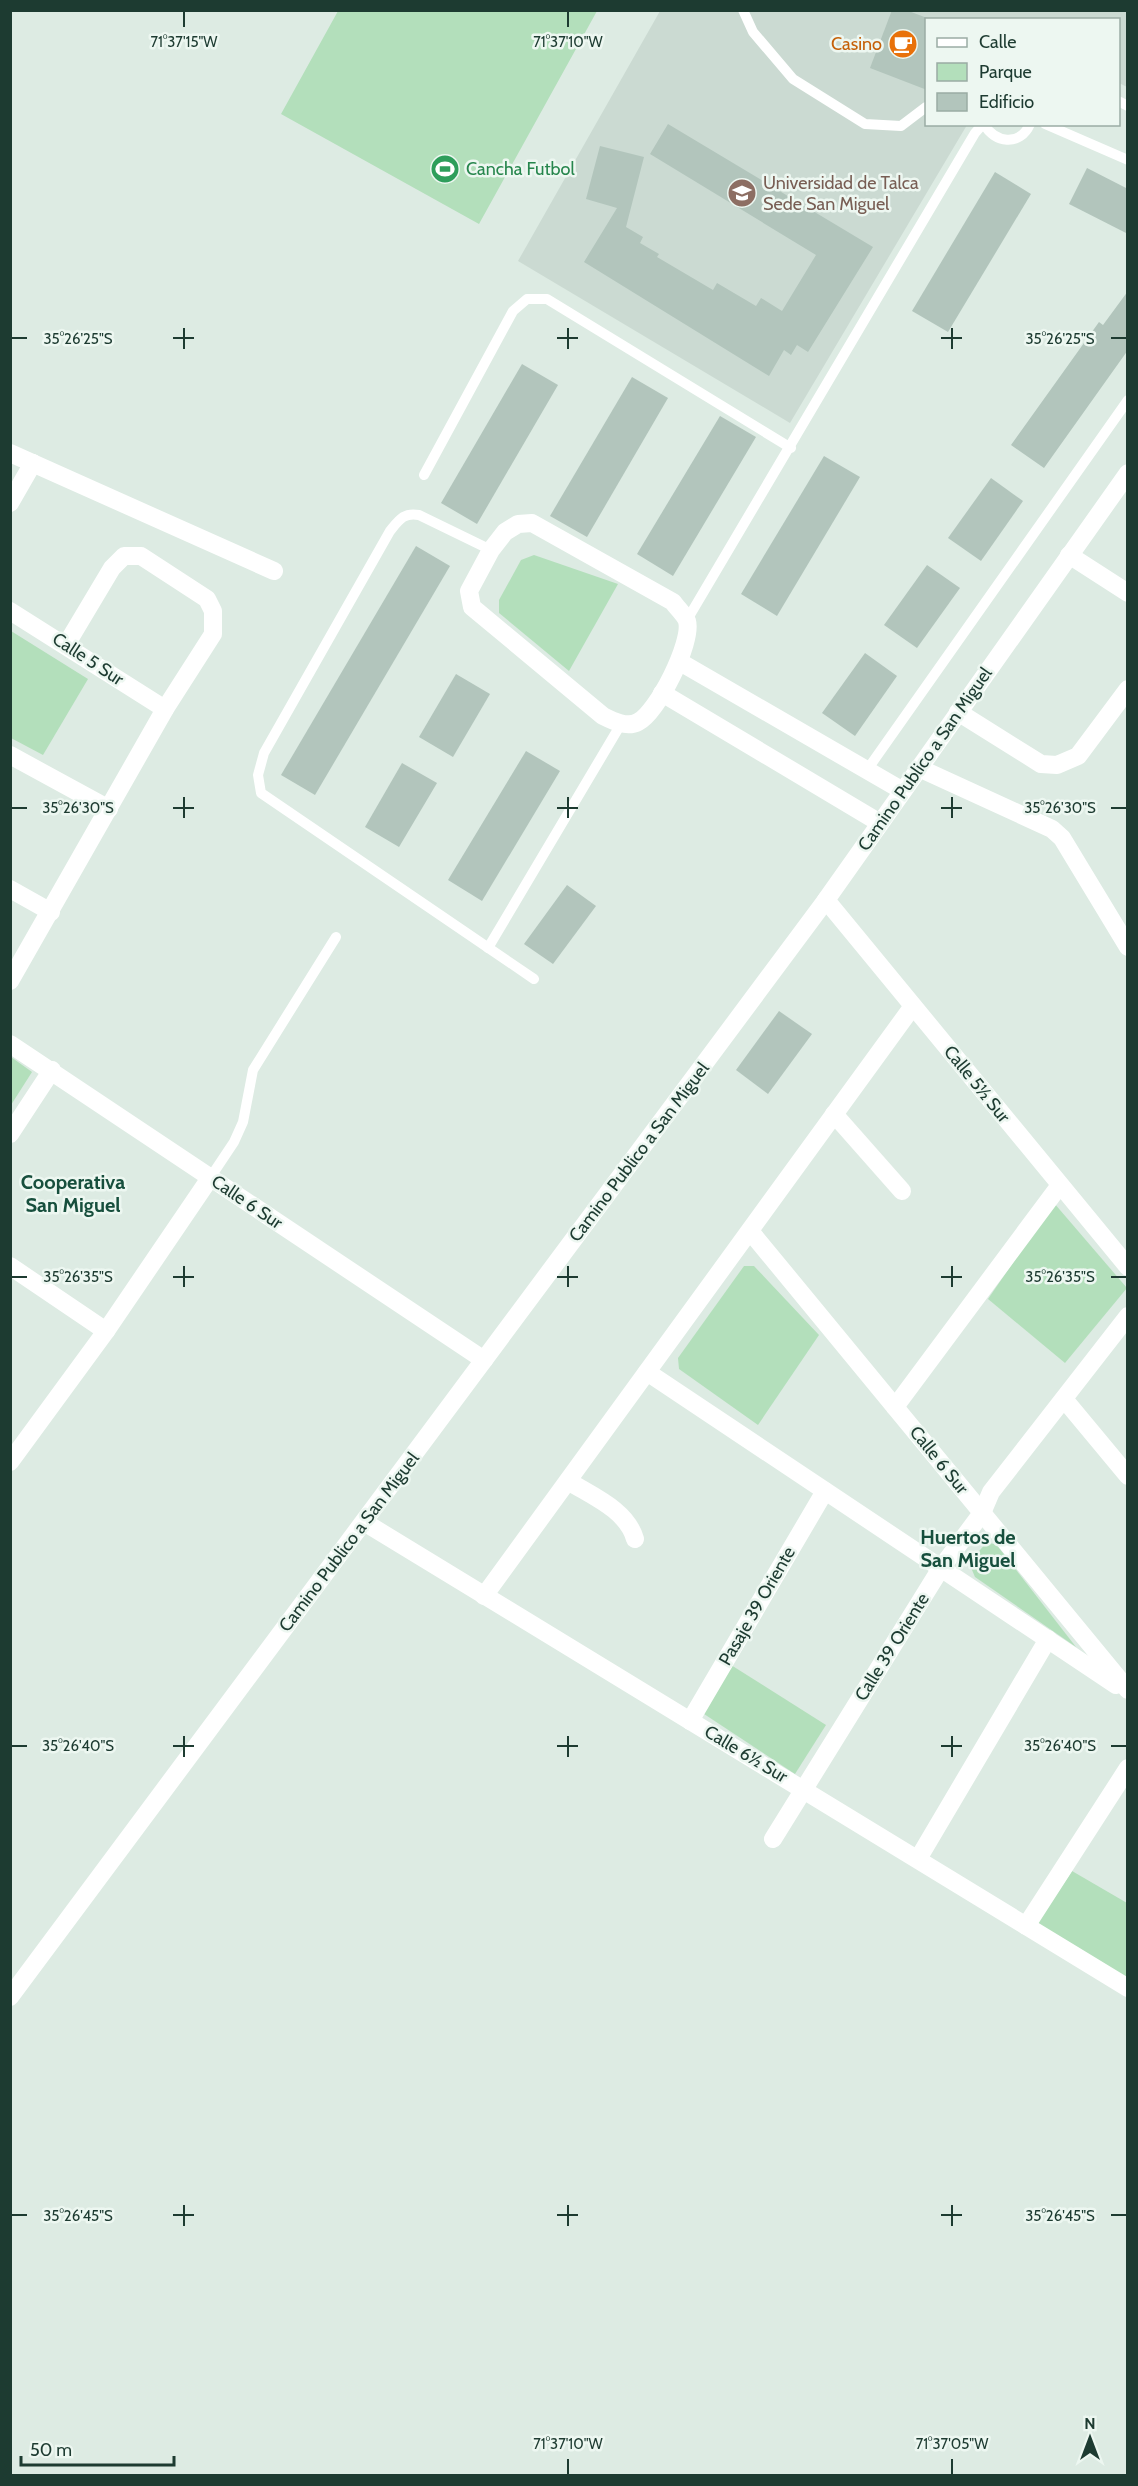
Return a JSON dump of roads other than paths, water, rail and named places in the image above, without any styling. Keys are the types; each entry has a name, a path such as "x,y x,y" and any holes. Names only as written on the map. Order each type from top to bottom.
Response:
{"street":[{"path":"10,453 274,571"},
{"path":"10,503 33,463"},
{"name":"Camino Publico a San Miguel","path":"10,1997 826,900 1128,473"},
{"path":"532,523 673,602 687,620 687,636 680,662 662,693 651,710 638,723 621,724 603,716 472,607 469,591 491,550 505,532 518,524 532,523"},
{"path":"1069,555 1128,593"},
{"path":"10,981 165,709 213,634 213,611 207,599 141,556 124,556 112,568 66,645"},
{"name":"Calle 5 Sur","path":"10,611 165,709"},
{"path":"680,662 903,791"},
{"path":"958,712 1041,764 1057,765 1078,756 1128,689"},
{"path":"662,693 880,823"},
{"path":"10,755 109,809"},
{"path":"919,768 1052,829 1062,838 1128,947"},
{"path":"10,889 51,912"},
{"name":"Calle 5½ Sur","path":"826,900 1128,1267"},
{"path":"484,1596 913,1006"},
{"name":"Calle 6 Sur","path":"10,1044 484,1360"},
{"path":"10,1134 52,1070"},
{"path":"834,1114 902,1191"},
{"path":"10,1462 106,1331 210,1178"},
{"path":"895,1407 1060,1185"},
{"name":"Calle 6 Sur","path":"750,1231 1128,1692"},
{"path":"11,1268 106,1331"},
{"name":"Calle 39 Oriente","path":"773,1839 941,1568 982,1513 991,1492 1128,1316"},
{"name":"Calle 6 Sur","path":"647,1372 1128,1692"},
{"path":"1064,1399 1128,1476"},
{"path":"568,1481 624,1518 635,1539"},
{"name":"Pasaje 39 Oriente","path":"690,1720 825,1491"},
{"name":"Calle 6½ Sur","path":"363,1522 1128,1988"},
{"path":"918,1859 1048,1640"},
{"path":"1026,1926 1128,1768"}],"lane":[{"path":"743,10 753,32 793,79 865,124 901,126 925,109"},
{"path":"687,620 791,448 975,133 982,126"},
{"path":"986,126 993,136 1008,140 1023,135 1029,126"},
{"path":"1051,126 1128,160"},
{"path":"424,475 513,311 527,299 547,299 791,448"},
{"path":"867,770 1128,400"},
{"path":"491,550 419,515 411,513 401,517 390,531 264,753 258,775 261,793 534,979"},
{"path":"488,948 621,724"},
{"path":"210,1178 234,1143 243,1122 254,1070 336,937"}],"place":[{"name":"Casino","path":"903,44"},
{"name":"Cancha Futbol","path":"445,169"},
{"name":"Universidad de Talca Sede San Miguel","path":"742,193"}],"district":[{"name":"Cooperativa San Miguel","path":"73,1194"},
{"name":"Huertos de San Miguel","path":"968,1548"}]}
